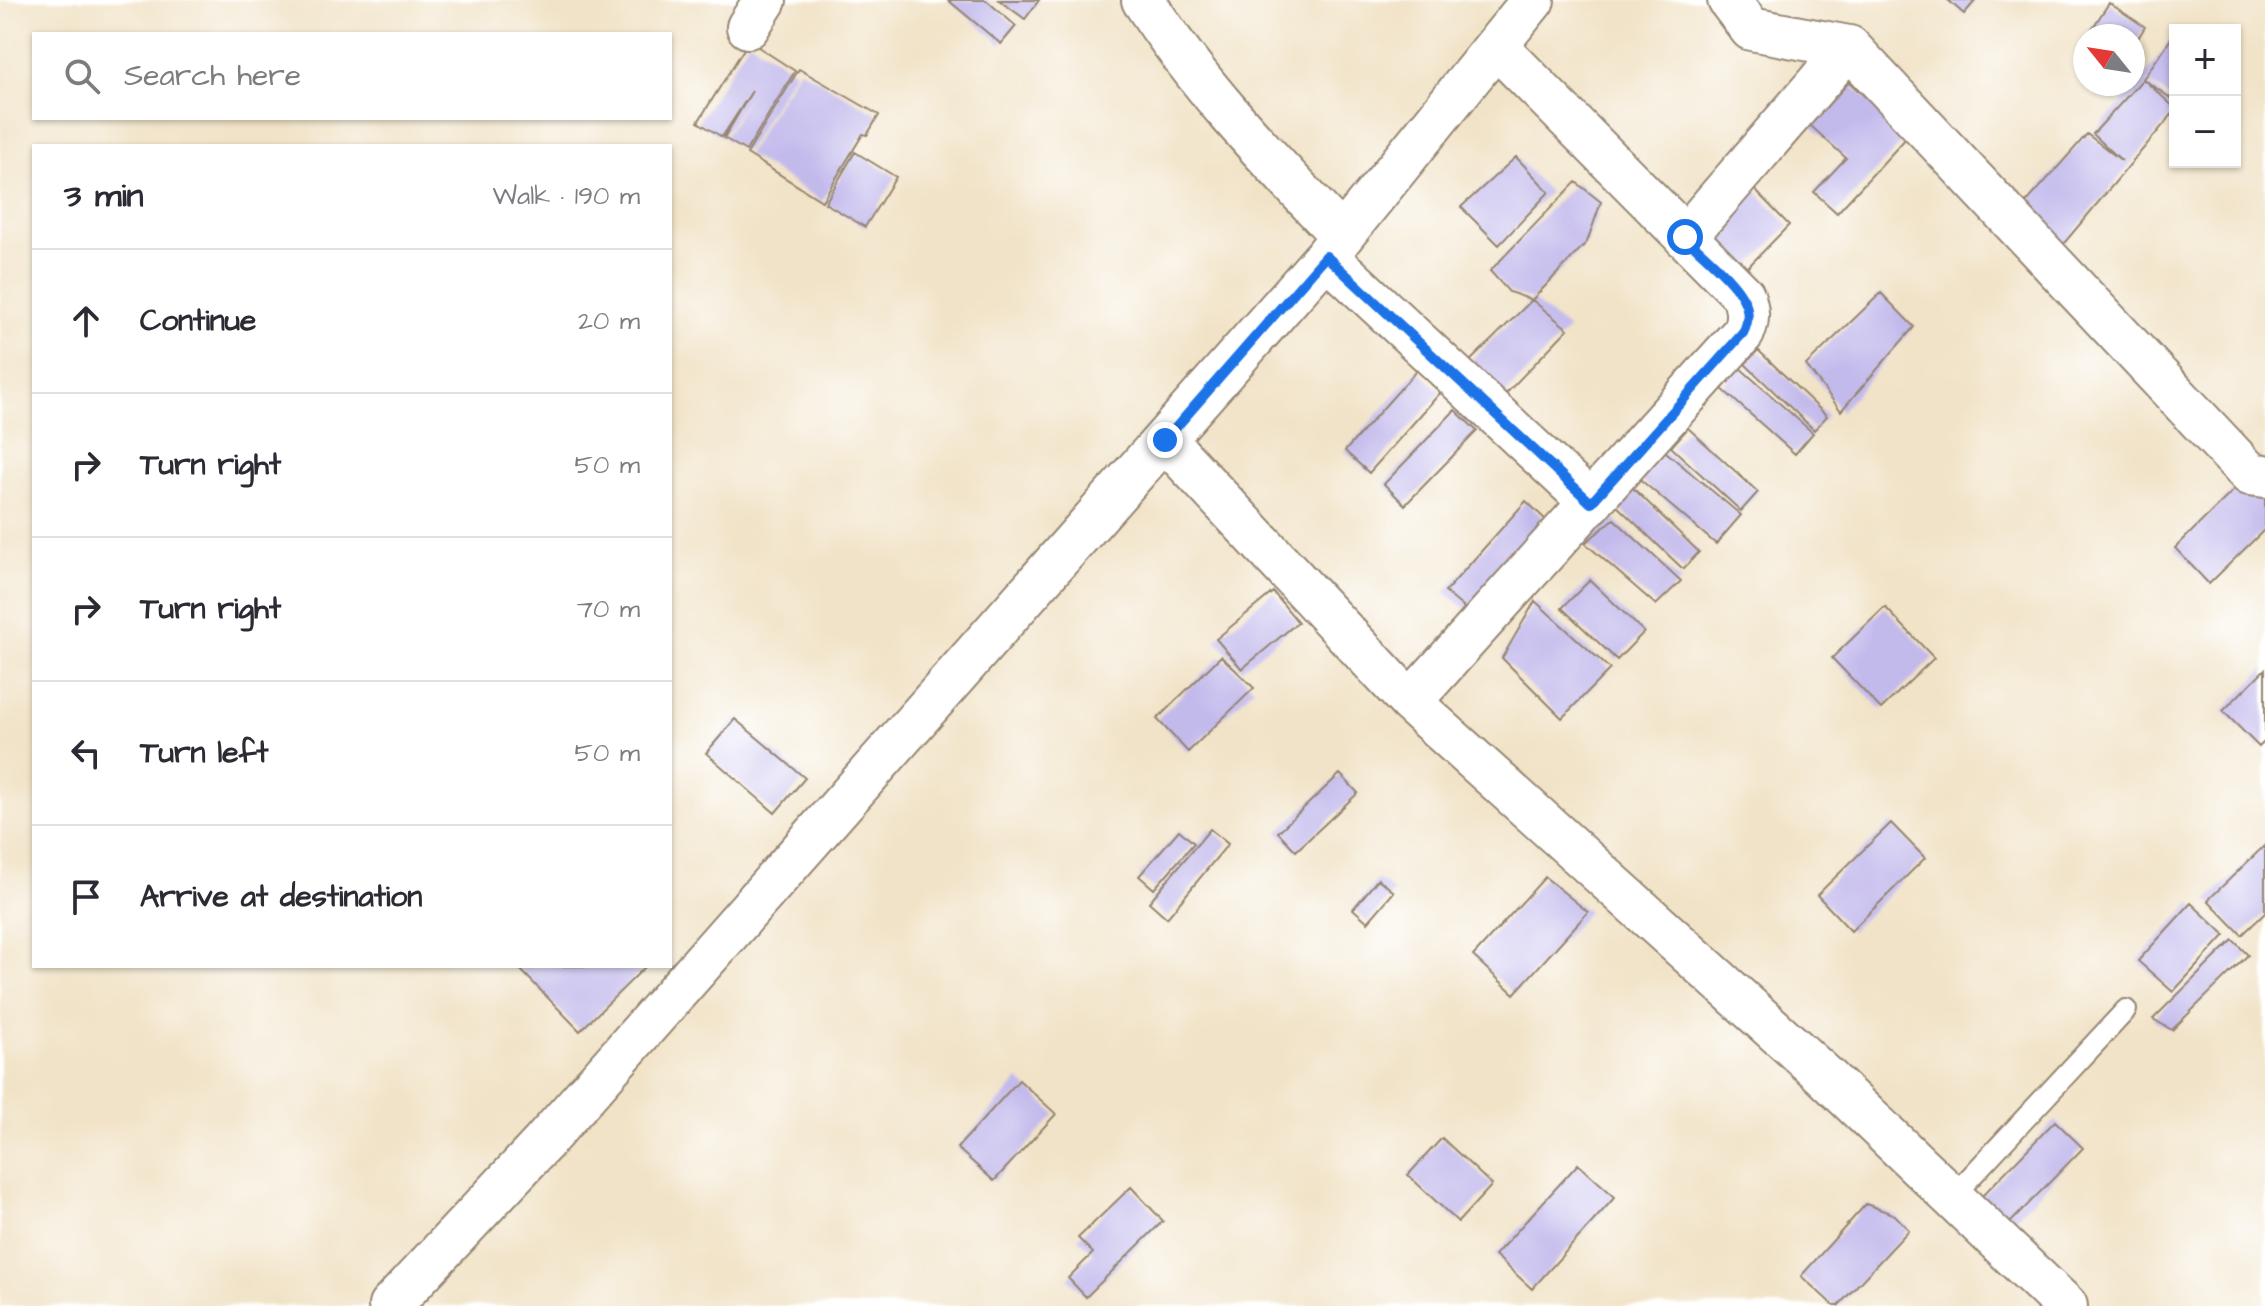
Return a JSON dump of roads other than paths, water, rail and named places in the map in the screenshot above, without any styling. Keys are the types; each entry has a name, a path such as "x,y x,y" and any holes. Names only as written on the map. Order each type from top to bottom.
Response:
{"street":[{"path":"1143,0 1202,84 1334,246 1591,503"},
{"path":"390,1306 554,1132 1165,440 1334,246 1533,0"},
{"path":"1729,0 1751,29 1849,47 2250,474 2265,476"},
{"path":"1410,702 1743,333 1748,321 1743,295 1496,46"},
{"path":"1685,237 1849,47"},
{"path":"1165,440 1410,702 1813,1065 2066,1306"}],"lane":[{"path":"1952,1197 2126,1010"}]}
